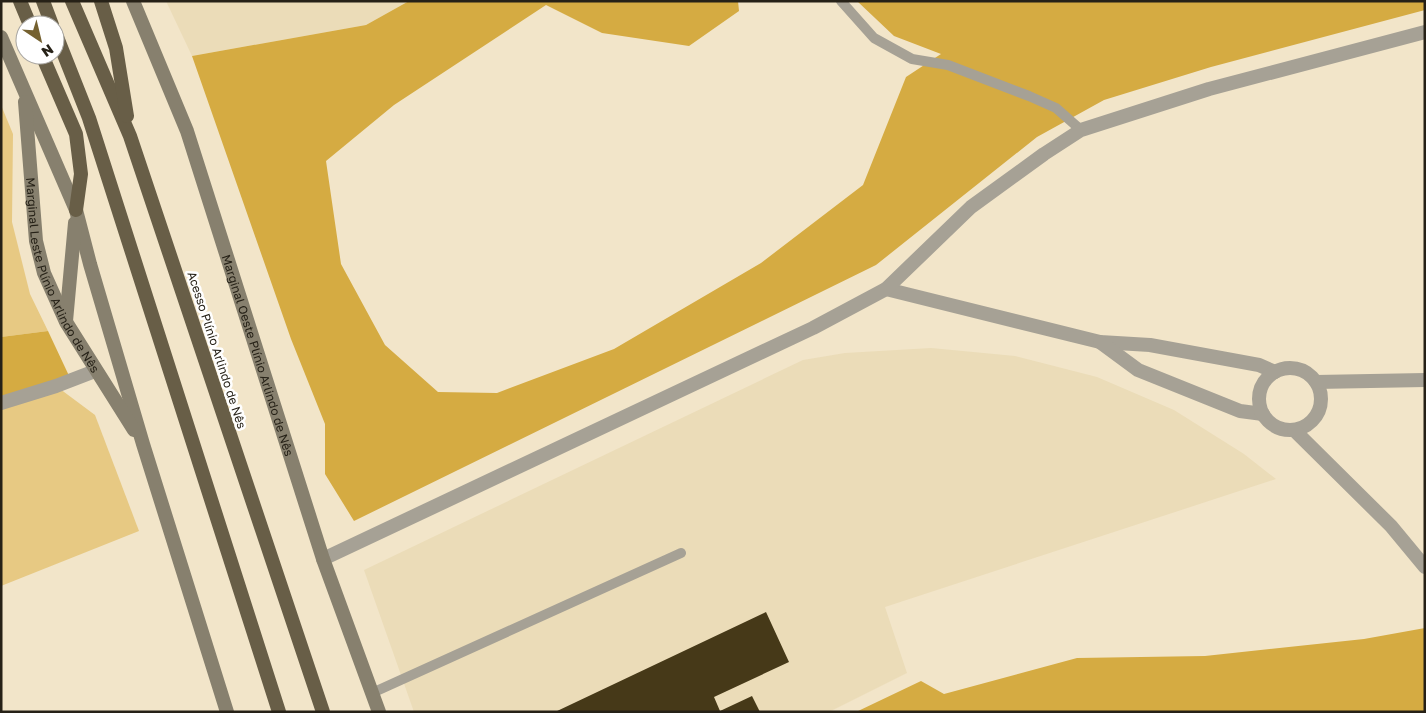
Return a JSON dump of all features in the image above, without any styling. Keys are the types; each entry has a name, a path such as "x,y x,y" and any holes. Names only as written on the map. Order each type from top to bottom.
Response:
{"highway":[{"path":"20,1 26,15"},
{"path":"43,1 48,15"},
{"name":"Acesso Plínio Arlindo de Nês","path":"72,1 130,136 323,712"},
{"path":"101,1 116,48 130,136"},
{"path":"65,57 89,118 279,712"},
{"path":"46,65 76,134 81,174 76,210"}],"main road":[{"name":"Marginal Oeste Plínio Arlindo de Nês","path":"133,1 187,132 323,559 379,712"},
{"name":"Marginal Leste Plínio Arlindo de Nês","path":"1,37 76,210 143,444 227,712"},
{"name":"Marginal Leste Plínio Arlindo de Nês","path":"24,91 36,240 44,273 66,322 95,371 143,444"},
{"path":"66,322 76,210"}],"street":[{"path":"323,559 813,328 886,289 971,207 1044,154 1082,130 1209,89 1425,32"},
{"path":"886,289 1100,342 1150,345 1259,365 1275,372"},
{"path":"1100,342 1138,370 1240,411 1263,414"},
{"path":"1286,368 1298,369 1308,374 1316,382 1321,402 1318,412 1308,424 1294,430 1280,428 1267,420 1260,406 1261,391 1264,383 1275,372 1286,368"},
{"path":"1,403 56,386 95,371"},
{"path":"1316,382 1425,380"},
{"path":"1294,430 1391,526 1425,566"}],"lane":[{"path":"841,1 874,38 912,59 948,65 1029,96 1056,108 1082,130"},
{"path":"372,693 681,553"}],"shaded area":[{"path":"166,1 409,1 366,25 192,56"},
{"path":"409,1 738,1 739,11 689,46 602,33 546,5 394,105 326,161 341,264 385,345 438,392 497,393 614,349 761,263 863,185 906,77 941,54 894,36 857,1 1425,1 1425,10 1211,67 1104,100 1037,137 876,265 354,521 325,474 325,424 291,339 192,56 366,25"},
{"path":"1,105 13,134 12,222 30,294 48,331 1,337"},
{"path":"48,331 71,380 1,403 1,337"},
{"path":"931,348 1015,356 1097,377 1174,410 1244,454 1276,479 885,607 907,673 829,712 414,712 364,570 803,360 845,353"},
{"path":"56,386 95,415 139,531 1,586 1,403"},
{"path":"1425,628 1425,712 856,712 921,681 944,694 1077,658 1205,656 1364,639"}],"building":[{"path":"766,612 789,662 714,697 720,711 752,696 760,712 555,712"}]}
